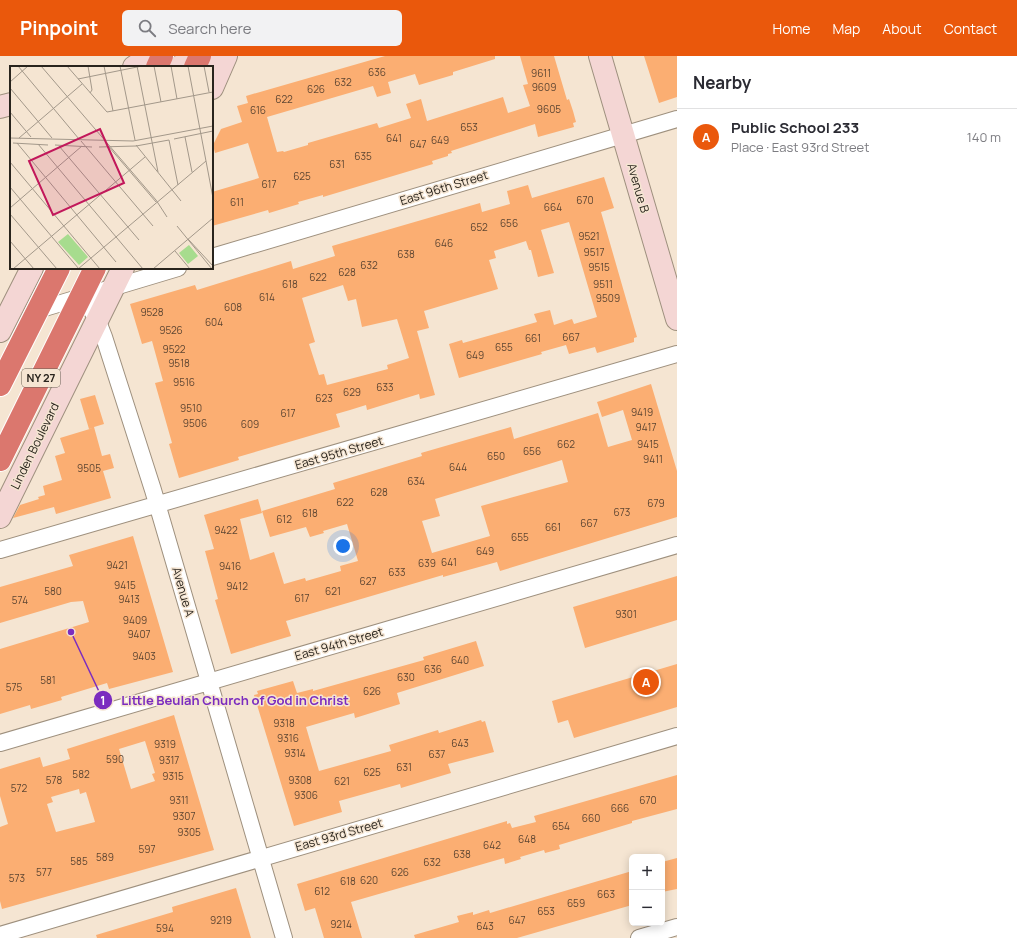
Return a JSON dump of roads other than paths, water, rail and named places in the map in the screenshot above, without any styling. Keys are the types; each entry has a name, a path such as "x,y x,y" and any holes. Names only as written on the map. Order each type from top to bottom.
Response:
{"highway":[{"path":"157,66 162,56"},
{"name":"NY 27","path":"0,385 58,269"},
{"name":"Linden Boulevard","path":"0,460 96,269"}],"street":[{"path":"131,66 136,56"},
{"path":"136,66 151,56"},
{"path":"213,86 226,56"},
{"name":"Avenue B","path":"600,56 677,319"},
{"path":"181,66 200,60"},
{"path":"0,107 10,104"},
{"name":"East 96th Street","path":"213,258 677,119"},
{"path":"3,321 31,269"},
{"name":"Linden Boulevard","path":"0,517 122,269"},
{"path":"38,310 175,269"},
{"name":"Avenue A","path":"82,296 97,319 158,506 284,938"},
{"name":"East 95th Street","path":"0,550 158,506 677,354"},
{"name":"East 94th Street","path":"0,743 677,545"},
{"name":"East 93rd Street","path":"0,935 677,736"},
{"path":"639,938 677,927"}],"place":[{"name":"Little Beulah Church of God in Christ","path":"71,632"},
{"name":"Public School 233","path":"646,682"}]}
